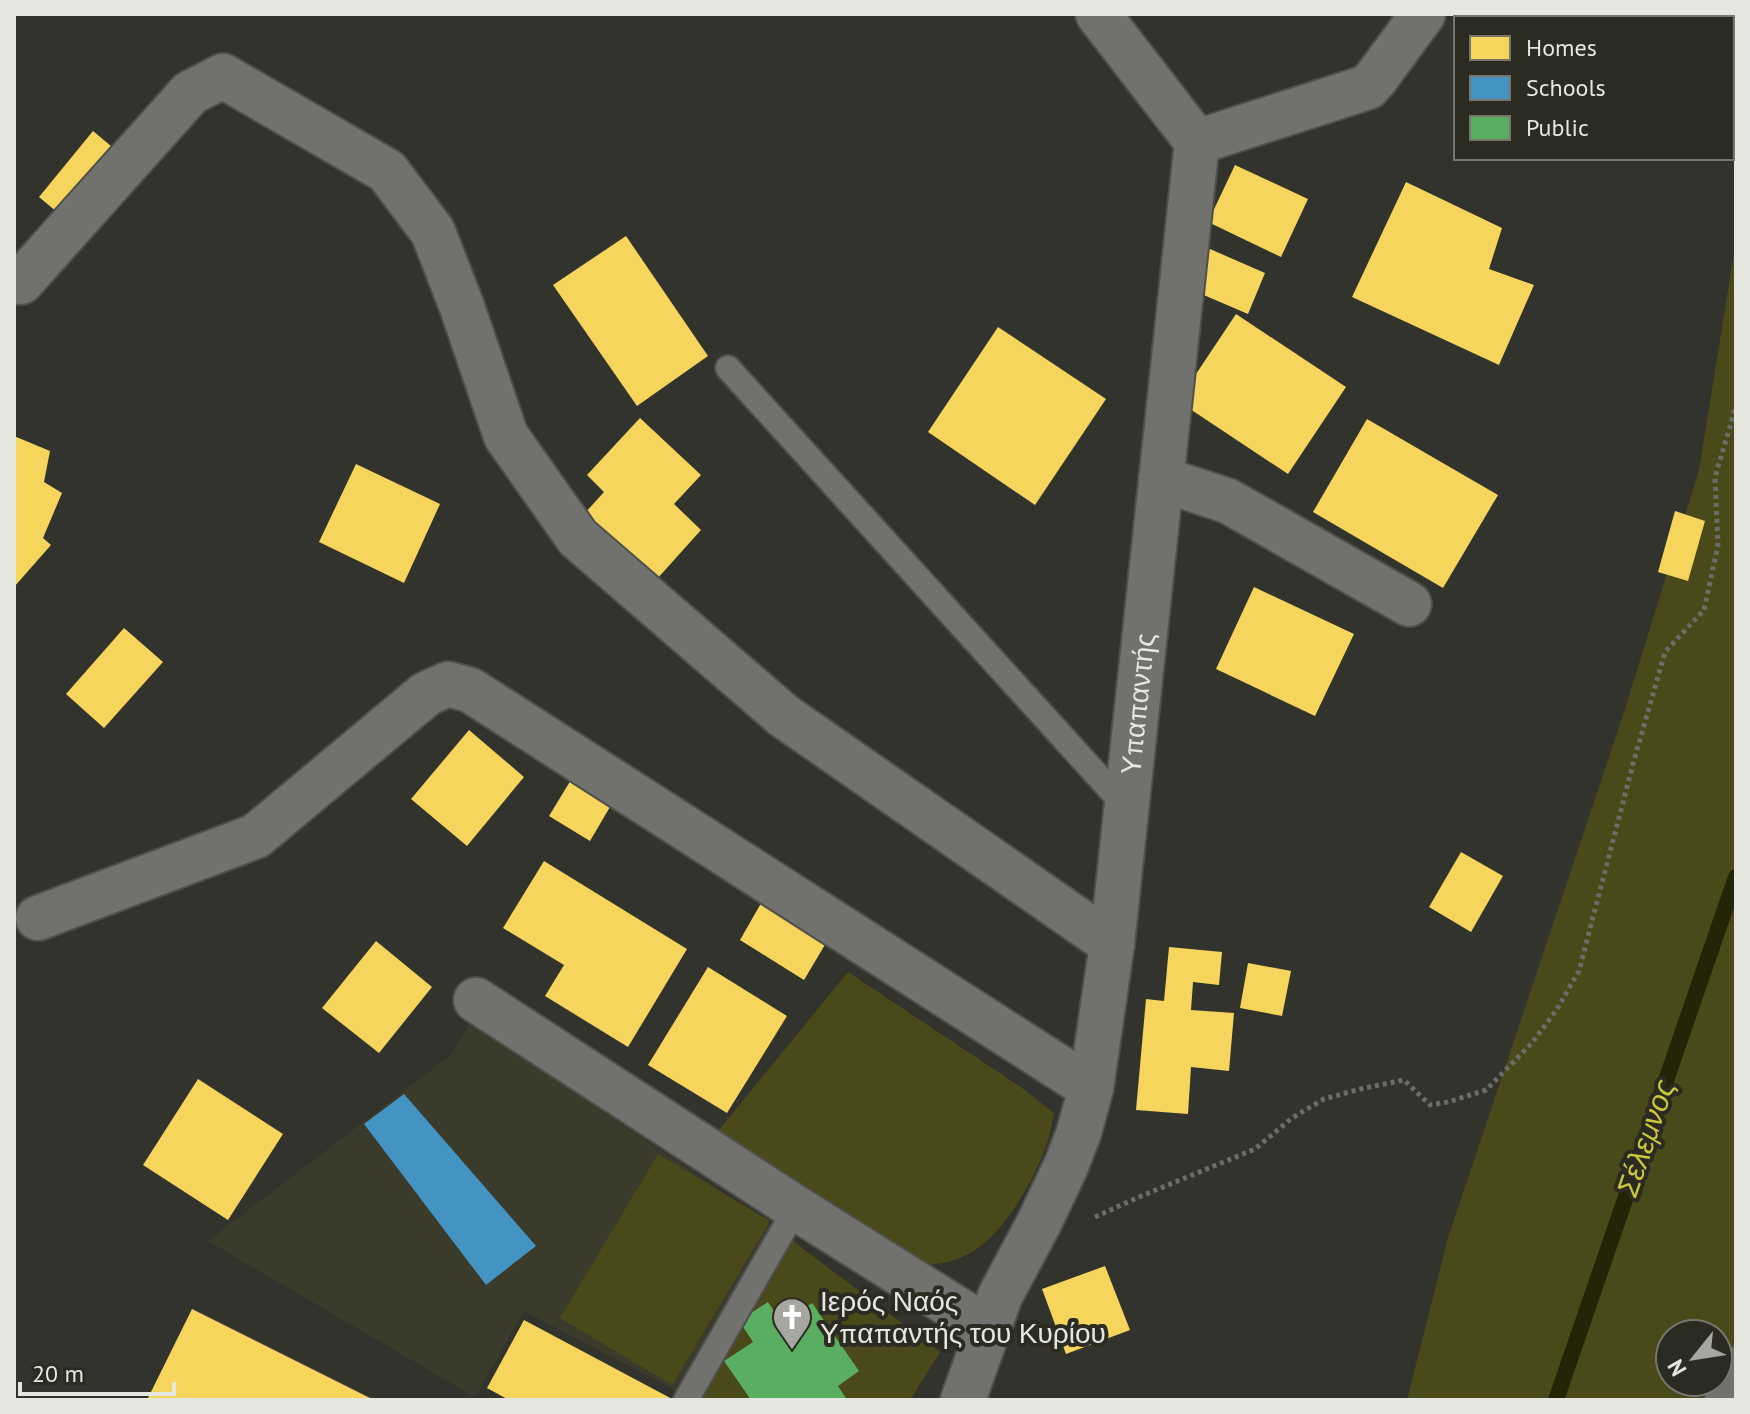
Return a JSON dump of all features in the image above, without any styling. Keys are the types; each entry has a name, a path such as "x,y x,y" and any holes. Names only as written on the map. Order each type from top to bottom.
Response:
{"street":[{"path":"1098,14 1197,142 1368,87 1423,14"},
{"path":"21,282 190,93 223,76 387,171 433,232 506,436 578,538 784,716 1112,944"},
{"name":"Υπαπαντής","path":"963,1400 1000,1296 1066,1166 1091,1088 1112,944 1197,142"},
{"path":"1161,479 1228,501 1409,604"},
{"path":"38,918 256,836 426,694 448,684 470,690 1091,1088"},
{"path":"476,1000 987,1328"},
{"path":"1727,1400 1736,1369"}],"lane":[{"path":"728,368 1127,808"},
{"path":"686,1400 796,1208"}],"path":[{"path":"1088,1221 1255,1149 1292,1118 1324,1099 1404,1080 1430,1105 1486,1090 1532,1043 1579,971 1665,652 1704,610 1718,545 1715,477 1736,406"}],"shaded area":[{"path":"1688,14 1736,14 1736,61 1734,16"},
{"path":"1736,241 1736,1400 1407,1400 1448,1238 1625,709 1699,470"},
{"path":"848,972 1022,1088 1054,1113 1044,1152 1017,1205 992,1236 959,1258 922,1265 787,1184 718,1131"},
{"path":"471,1021 777,1229 678,1392 524,1311 475,1397 208,1241 451,1055"},
{"path":"658,1154 770,1221 672,1385 560,1318"},
{"path":"777,1229 940,1352 910,1400 674,1400"}],"building: Homes":[{"path":"93,131 111,146 57,212 39,197"},
{"path":"1235,165 1308,199 1281,257 1208,222"},
{"path":"1406,182 1502,228 1489,269 1534,285 1499,365 1352,297"},
{"path":"626,236 708,356 637,406 553,285"},
{"path":"1210,249 1265,273 1248,314 1192,290"},
{"path":"1236,314 1346,387 1288,474 1178,401"},
{"path":"998,327 1106,399 1035,505 928,432"},
{"path":"640,418 701,475 674,504 701,530 657,579 585,513 604,492 587,475"},
{"path":"1367,419 1498,495 1443,588 1313,512"},
{"path":"14,436 50,451 44,482 62,493 43,538 51,545 14,587"},
{"path":"356,464 440,504 404,583 319,542"},
{"path":"1675,511 1705,521 1688,581 1658,572"},
{"path":"1254,587 1354,634 1315,716 1216,669"},
{"path":"124,628 163,662 104,728 66,694"},
{"path":"469,730 524,777 467,846 411,799"},
{"path":"577,770 617,795 590,841 549,816"},
{"path":"1461,852 1503,876 1471,932 1429,907"},
{"path":"544,861 687,949 628,1047 545,996 564,965 503,928"},
{"path":"764,898 829,938 804,980 740,940"},
{"path":"376,941 432,987 379,1053 322,1008"},
{"path":"1169,947 1222,952 1219,985 1193,982 1191,1010 1234,1013 1229,1071 1191,1067 1188,1114 1136,1110 1146,999 1164,1001"},
{"path":"1248,963 1291,971 1282,1016 1240,1008"},
{"path":"708,967 787,1016 727,1113 648,1065"},
{"path":"198,1079 283,1134 228,1220 143,1165"},
{"path":"1105,1266 1130,1330 1066,1354 1042,1289"},
{"path":"192,1309 374,1400 147,1400"},
{"path":"524,1320 674,1400 509,1400 487,1388"}],"building: Schools":[{"path":"404,1094 536,1246 486,1285 364,1124"}],"building: Public":[{"name":"Ιερός Ναός Υπαπαντής του Κυρίου","path":"768,1302 782,1323 812,1303 859,1371 838,1386 847,1400 751,1400 724,1361 753,1342 739,1321"}],"waterway":[{"name":"Σέλεμνος","path":"1556,1400 1736,877"}],"place":[{"name":"Ιερός Ναός Υπαπαντής του Κυρίου","path":"792,1351"}]}
